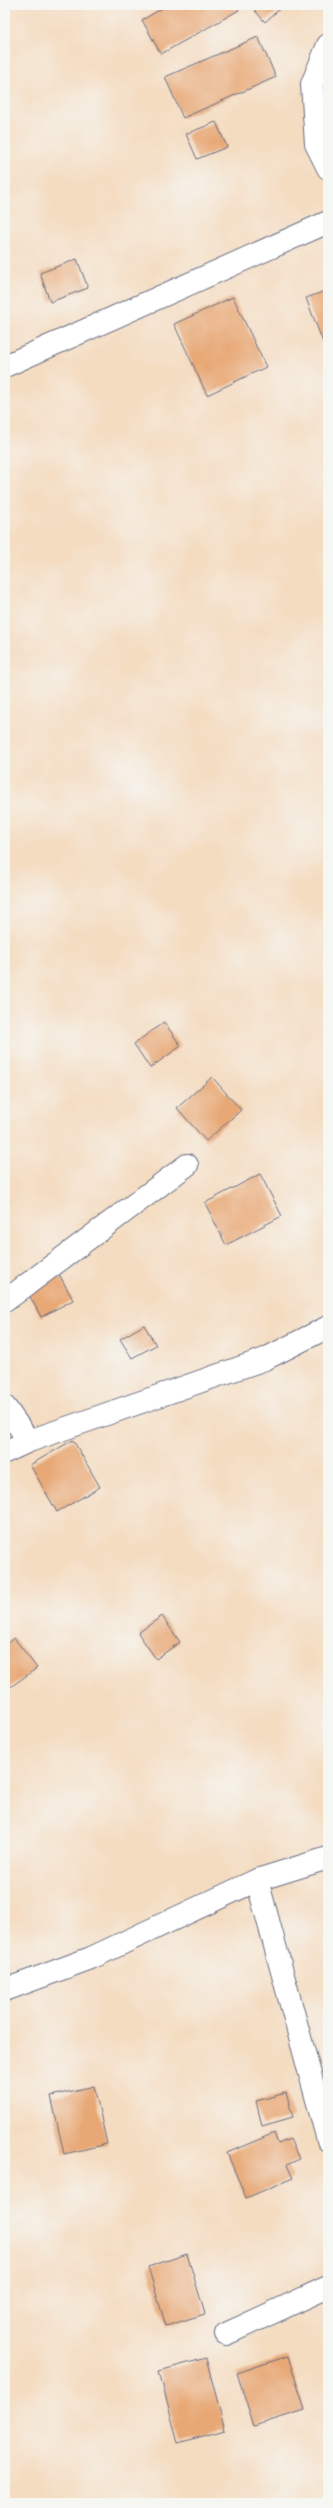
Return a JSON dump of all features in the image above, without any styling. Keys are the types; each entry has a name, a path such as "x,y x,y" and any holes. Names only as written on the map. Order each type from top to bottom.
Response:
{"street":[{"path":"328,45 312,84 316,144 328,168"},
{"path":"5,366 328,222"},
{"path":"5,1301 187,1165"},
{"path":"5,1452 29,1441 265,1359 328,1327"},
{"path":"5,1407 29,1441"},
{"path":"5,1990 91,1958 257,1880 328,1858"},
{"path":"257,1880 328,2140"},
{"path":"226,2334 328,2287"}],"building":[{"path":"168,5 237,5 239,10 161,54 142,20"},
{"path":"250,5 284,5 265,22"},
{"path":"258,37 276,77 183,118 165,77"},
{"path":"216,122 227,147 197,159 186,134"},
{"path":"77,259 88,288 50,302 40,273"},
{"path":"328,290 328,349 326,350 306,298"},
{"path":"233,297 266,367 207,395 174,324"},
{"path":"164,1022 181,1046 150,1068 134,1044"},
{"path":"212,1077 241,1110 206,1141 177,1108"},
{"path":"260,1174 282,1216 226,1245 205,1203"},
{"path":"59,1274 73,1300 41,1317 27,1291"},
{"path":"144,1325 156,1345 132,1358 120,1339"},
{"path":"73,1440 100,1487 57,1512 30,1465"},
{"path":"162,1616 180,1642 156,1659 138,1633"},
{"path":"14,1638 37,1668 5,1691 5,1645"},
{"path":"94,2086 107,2144 64,2154 51,2096"},
{"path":"286,2093 293,2117 262,2126 256,2101"},
{"path":"274,2133 278,2144 290,2139 299,2159 287,2165 293,2178 246,2198 227,2153"},
{"path":"187,2254 205,2314 166,2326 148,2267"},
{"path":"288,2356 305,2410 254,2426 237,2373"},
{"path":"206,2358 225,2430 178,2443 159,2371"}]}
